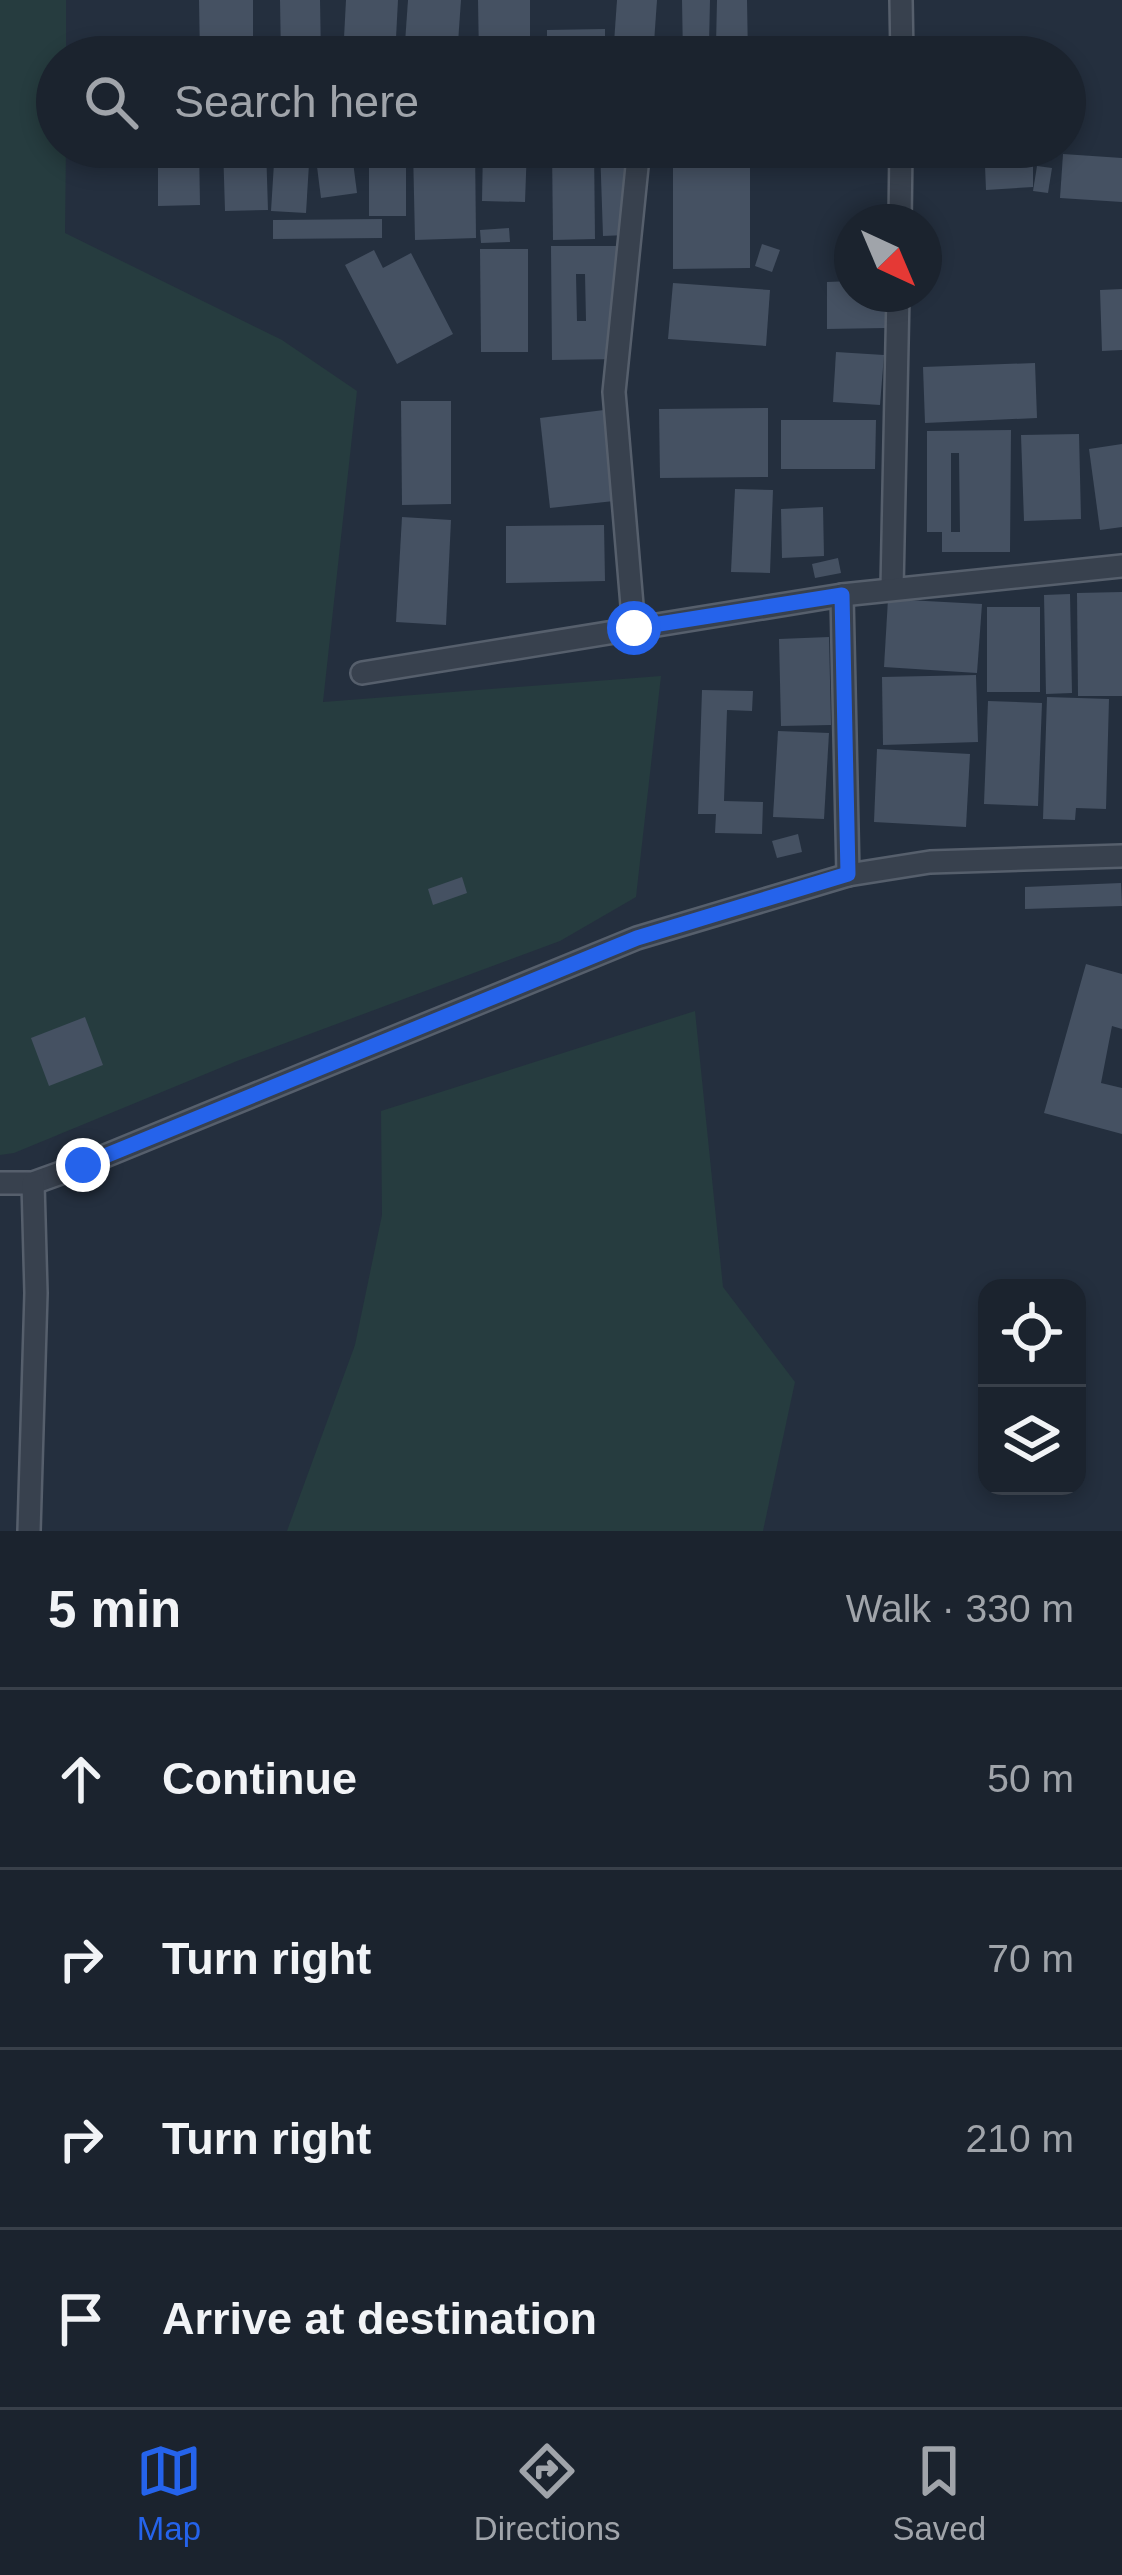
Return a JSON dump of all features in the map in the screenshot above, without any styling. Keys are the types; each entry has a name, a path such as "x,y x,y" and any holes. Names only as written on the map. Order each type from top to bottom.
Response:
{"street":[{"path":"901,0 902,36"},
{"path":"634,628 614,392 637,168"},
{"path":"900,204 901,168"},
{"path":"892,589 898,312"},
{"path":"362,673 842,595 1122,566"},
{"path":"842,595 848,874"},
{"path":"0,1184 33,1183 637,938 848,874 930,862 1122,856"},
{"path":"28,1531 36,1293 33,1183"}],"green space":[{"path":"0,0 66,0 66,36 36,36 36,168 66,168 65,233 282,340 357,391 323,702 661,676 636,897 560,941 0,1155"},
{"path":"695,1011 723,1287 795,1382 763,1531 287,1531 355,1345 382,1215 381,1111"}],"building":[{"path":"199,0 253,0 253,36 200,36"},
{"path":"280,0 320,0 321,36 281,36"},
{"path":"346,0 398,0 396,36 344,36"},
{"path":"408,0 461,0 458,36 405,36"},
{"path":"478,0 530,0 530,36 479,36"},
{"path":"617,0 657,0 654,36 614,36"},
{"path":"682,0 710,0 709,36 683,36"},
{"path":"717,0 747,0 748,36 716,36"},
{"path":"605,29 605,36 547,36 547,30"},
{"path":"1086,156 1122,158 1122,202 1060,198 1062,168 1086,168"},
{"path":"158,168 199,168 200,205 158,206"},
{"path":"224,168 267,168 268,210 225,211"},
{"path":"274,168 309,168 306,213 271,211"},
{"path":"317,168 354,168 357,193 321,198"},
{"path":"369,168 406,168 406,216 369,216"},
{"path":"413,168 475,168 476,238 415,240"},
{"path":"483,168 526,168 525,202 482,201"},
{"path":"552,168 594,168 595,239 553,240"},
{"path":"601,168 625,168 627,235 603,236"},
{"path":"673,168 750,168 750,268 673,269"},
{"path":"985,168 1033,168 1033,187 986,190"},
{"path":"1037,168 1052,168 1048,193 1033,191"},
{"path":"382,219 382,238 273,239 273,220"},
{"path":"509,228 510,242 481,243 480,230"},
{"path":"762,244 780,250 772,272 755,266"},
{"path":"551,246 619,246 619,359 552,360","holes":["576,274 585,274 586,321 577,321"]},
{"path":"480,249 528,249 528,352 481,352"},
{"path":"374,250 383,268 411,253 453,334 397,364 345,265"},
{"path":"827,282 834,282 834,312 885,312 885,328 827,329"},
{"path":"673,283 770,290 766,346 668,339"},
{"path":"1122,289 1122,350 1102,351 1100,290"},
{"path":"836,352 884,355 880,405 833,402"},
{"path":"1035,363 1037,418 925,423 923,367"},
{"path":"401,401 451,401 451,504 402,505"},
{"path":"768,408 768,477 660,478 659,409"},
{"path":"604,410 614,501 550,508 540,418"},
{"path":"781,420 876,420 875,469 781,469"},
{"path":"1011,430 1010,552 942,552 942,532 927,532 927,431","holes":["951,453 959,453 960,532 951,532"]},
{"path":"1079,434 1081,519 1024,521 1021,435"},
{"path":"1122,444 1122,527 1100,530 1089,449"},
{"path":"735,489 773,490 770,573 731,572"},
{"path":"823,507 824,556 782,558 781,509"},
{"path":"402,517 451,520 446,625 396,622"},
{"path":"604,525 605,581 506,583 506,526"},
{"path":"838,558 841,573 815,578 812,564"},
{"path":"1122,592 1122,696 1078,696 1077,593"},
{"path":"1070,594 1072,693 1046,694 1044,595"},
{"path":"888,599 982,604 977,673 884,667"},
{"path":"987,607 1040,607 1040,692 987,692"},
{"path":"829,637 831,725 781,726 779,639"},
{"path":"976,675 978,742 883,745 882,677"},
{"path":"702,690 753,691 752,711 727,710 724,801 763,802 762,834 715,833 716,814 698,814"},
{"path":"1047,697 1109,699 1106,809 1076,808 1075,820 1043,819"},
{"path":"988,701 1042,703 1038,806 984,804"},
{"path":"778,731 829,733 824,819 773,817"},
{"path":"877,749 970,754 966,827 874,822"},
{"path":"798,834 802,852 777,858 772,841"},
{"path":"462,877 467,893 433,905 428,889"},
{"path":"1121,883 1122,906 1025,909 1025,887"},
{"path":"1086,964 1122,974 1122,1029 1112,1026 1101,1083 1122,1088 1122,1134 1044,1113"},
{"path":"85,1017 103,1065 49,1086 31,1038"}],"route":[{"path":"83,1165 637,938 848,874 842,595 634,628"}]}
